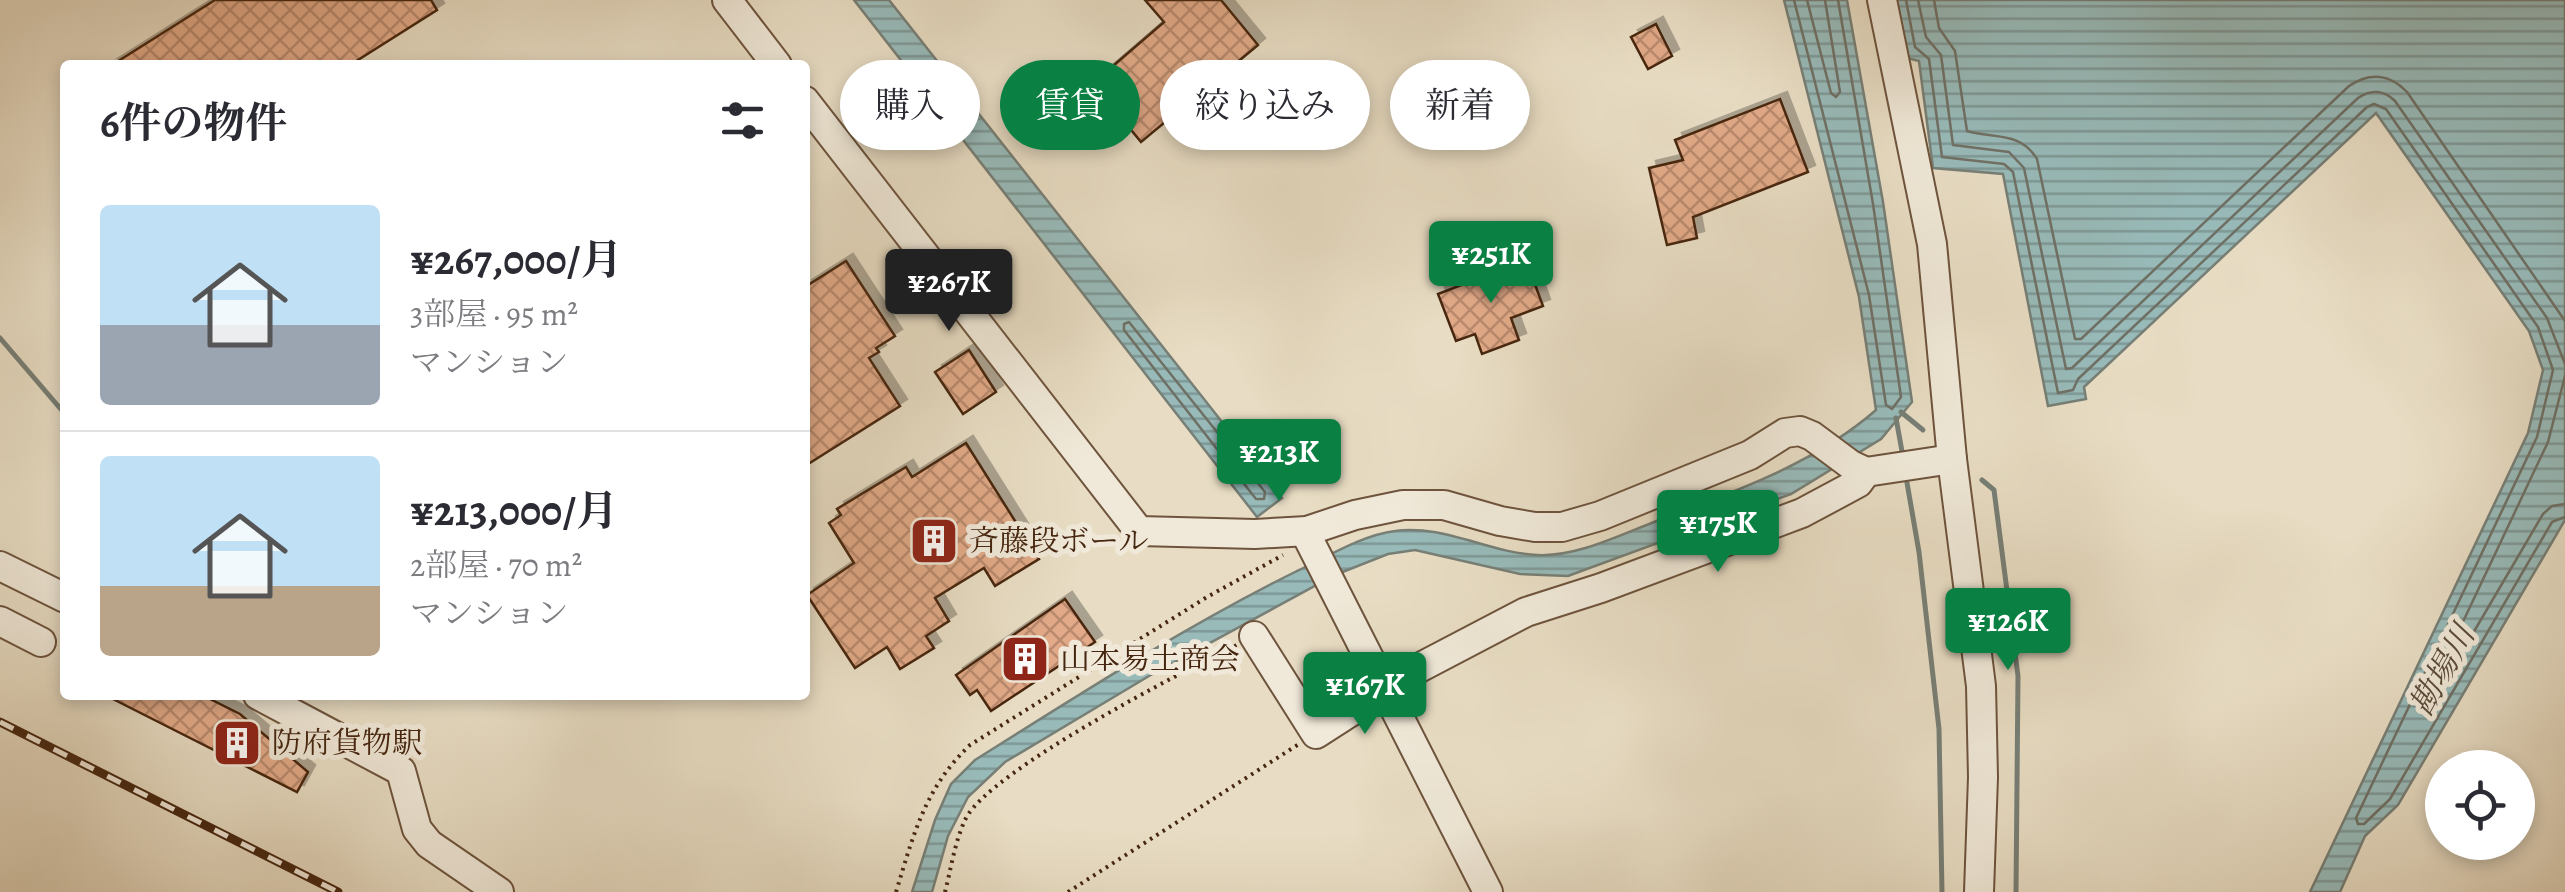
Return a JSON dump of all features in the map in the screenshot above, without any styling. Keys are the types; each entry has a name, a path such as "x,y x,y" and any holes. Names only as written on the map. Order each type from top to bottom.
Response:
{"street":[{"path":"727,0 773,60"},
{"path":"1882,0 1932,244 1952,459 1981,686 1979,892"},
{"path":"810,107 1139,531 1255,534 1311,542 1355,515 1403,505 1444,505 1500,521 1562,528 1750,455 1785,433 1812,436 1867,469 1952,459"},
{"path":"1254,636 1316,734 1417,669 1526,612 1802,513 1858,483 1867,469"},
{"path":"1311,542 1488,892"},
{"path":"0,566 60,596"},
{"path":"0,620 41,642"},
{"path":"267,700 401,771 417,830 429,844 500,892"}],"path":[{"path":"896,892 927,799 947,767 970,744 1207,597 1311,542"},
{"path":"945,892 966,820 980,800 1084,729 1198,663 1254,636"},
{"path":"1068,892 1316,734"}],"water":[{"path":"854,0 889,0 936,60 901,60"},
{"path":"1784,0 1847,0 1883,202 1912,402 1881,439 1791,494 1568,576 1520,574 1415,550 1388,554 1335,575 1149,676 1005,762 968,797 948,836 932,892 912,892 951,784 975,760 1174,638 1332,553 1383,533 1413,530 1519,553 1552,555 1582,549 1770,476 1826,447 1876,410 1859,297"},
{"name":"勘場川","path":"1895,0 2565,0 2565,520 2430,750 2425,750 2425,759 2398,805 2365,836 2340,892 2310,892 2528,433 2543,370 2529,331 2376,113 2084,387 2086,399 2048,406 2003,174 1933,168 1919,61 1907,58"},
{"path":"980,115 1000,141 1000,150 1007,150 1282,498 1257,517 971,150 980,150"}],"building":[{"path":"215,0 431,0 437,10 358,60 120,60"},
{"path":"1145,0 1221,0 1258,45 1240,60 1160,60 1160,126 1141,142 1140,60 1120,60 1164,22"},
{"path":"1656,24 1672,56 1648,69 1631,37"},
{"path":"1780,99 1808,172 1693,217 1697,238 1667,245 1649,168 1683,160 1675,140"},
{"path":"1526,260 1543,306 1511,318 1519,340 1482,354 1475,334 1456,341 1438,294"},
{"path":"846,261 895,336 876,348 879,352 869,358 900,406 810,463 810,284"},
{"path":"969,350 996,392 963,414 935,372"},
{"name":"斉藤段ボール","path":"966,443 1039,559 995,586 984,568 935,598 949,621 926,636 934,648 900,669 887,647 855,668 810,600 810,593 854,563 829,523 841,515 837,509 906,467 912,477"},
{"name":"山本易土商会","path":"1065,599 1095,642 991,711 977,690 970,695 956,675"},
{"name":"防府貨物駅","path":"115,700 212,700 240,714 308,772 297,792"}],"waterway":[{"path":"0,338 60,408"},
{"path":"1901,412 1923,430"},
{"path":"1896,418 1903,457"},
{"path":"1906,477 1919,552 1939,729 1942,892"},
{"path":"1982,480 1994,490 2018,676 2016,892"},
{"path":"376,742 404,757 406,763"}],"railway":[{"path":"0,722 338,892"}],"place":[{"name":"斉藤段ボール","path":"934,541"},
{"name":"山本易土商会","path":"1025,659"},
{"name":"防府貨物駅","path":"237,743"}]}
